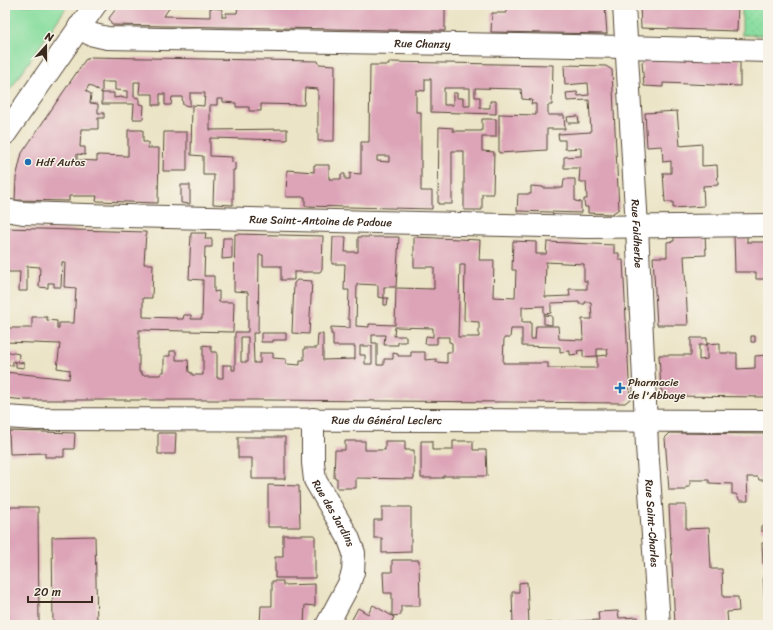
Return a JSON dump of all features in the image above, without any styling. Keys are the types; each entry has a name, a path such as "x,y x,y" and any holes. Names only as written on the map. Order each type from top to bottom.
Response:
{"street":[{"path":"5,134 95,5"},
{"name":"Rue Faidherbe","path":"624,5 628,47 646,421"},
{"name":"Rue Chanzy","path":"79,27 90,34 107,38 628,47 768,51"},
{"name":"Rue Saint-Antoine de Padoue","path":"5,210 23,213 85,215 587,227 768,224"},
{"name":"Rue du Général Leclerc","path":"5,417 51,419 768,421"},
{"name":"Rue des Jardins","path":"313,419 313,463 315,480 348,537 354,553 349,584 327,625"},
{"name":"Rue Saint-Charles","path":"646,421 659,625"}],"green space":[{"path":"5,5 68,5 5,97"},
{"path":"742,5 768,5 768,35 742,35"}],"building":[{"path":"119,5 171,5 164,16 210,17 210,8 222,9 222,17 226,17 226,13 237,13 238,5 445,5 445,31 112,25 109,18"},
{"path":"506,5 605,6 607,34 491,32 492,13 506,13"},
{"path":"640,5 738,5 737,31 641,28"},
{"path":"91,57 318,61 319,64 335,65 334,141 318,141 318,89 305,88 304,105 261,104 261,111 249,111 249,107 236,107 236,103 223,102 223,99 217,99 217,105 210,105 210,130 287,129 287,140 210,138 210,156 232,157 232,162 235,163 235,170 233,170 233,205 213,204 214,175 203,175 203,156 191,155 192,105 204,106 205,93 190,93 190,106 183,105 182,97 172,97 171,105 165,105 165,94 160,94 160,105 153,105 153,94 139,94 140,82 134,82 134,97 139,98 139,104 144,105 143,119 133,119 134,104 102,104 102,93 89,85 86,91 91,94 90,103 98,104 98,113 104,113 104,118 98,118 98,129 81,129 80,147 85,147 85,155 77,154 77,160 97,161 97,155 128,156 128,130 143,130 143,142 148,142 148,148 159,148 158,203 96,201 97,196 69,196 69,201 15,200 16,178 22,153 85,60","holes":["102,82 115,82 115,90 127,91 127,98 114,98 114,93 102,93"]},
{"path":"650,57 740,59 740,86 663,83 663,87 644,86 642,62"},
{"path":"389,62 553,65 552,105 548,105 548,115 564,115 565,129 547,129 547,150 499,153 499,114 536,115 536,104 531,104 532,100 522,99 521,89 475,88 475,97 480,97 480,108 490,108 490,101 496,101 496,114 431,112 431,79 425,79 425,91 416,90 416,112 421,112 421,191 432,191 432,209 305,206 305,197 286,197 287,170 314,172 314,165 329,165 329,179 341,179 341,174 345,174 345,179 350,179 350,173 361,174 361,142 369,142 370,65 389,65","holes":["444,88 470,88 470,106 463,106 463,98 457,98 457,93 453,93 453,105 444,105","377,156 389,156 389,162 377,161"]},
{"path":"564,65 606,66 612,70 619,209 612,214 588,213 588,207 585,207 584,202 584,199 587,199 586,182 579,182 580,168 564,168 564,157 581,156 581,148 565,149 565,140 559,140 558,134 591,132 589,100 567,101 566,93 577,92 578,96 589,95 588,83 565,85"},
{"path":"677,111 680,146 702,144 702,166 717,165 718,185 703,186 704,206 673,208 673,202 665,202 663,173 671,173 671,161 663,162 662,146 647,147 645,113"},
{"path":"578,116 579,123 568,123 567,117"},
{"path":"482,119 496,119 496,137 482,137 482,151 494,152 493,194 482,194 482,210 464,210 464,151 452,151 452,204 438,204 439,127 453,128 453,131 482,131"},
{"path":"164,132 187,132 187,171 163,171"},
{"path":"564,179 575,179 575,201 581,202 581,213 517,211 518,194 531,194 531,186 543,188 563,188"},
{"path":"181,185 190,185 190,204 181,203"},
{"path":"5,228 146,232 144,264 153,264 152,298 143,298 143,317 183,319 184,315 191,315 191,319 202,319 203,280 189,279 191,233 206,233 205,239 212,239 212,247 205,247 204,276 214,276 214,292 219,291 219,302 234,302 233,332 139,330 139,372 142,372 142,375 161,375 161,372 164,372 164,356 170,356 170,351 176,351 176,360 188,360 189,372 192,373 192,375 203,375 203,345 211,346 211,352 217,352 217,378 223,378 223,365 232,365 232,370 235,370 235,332 248,332 248,292 234,291 235,234 323,236 322,269 320,272 294,272 294,280 281,280 281,266 263,266 263,255 259,255 258,333 253,333 254,363 260,363 260,353 273,353 273,358 286,359 286,364 300,365 300,360 304,360 304,348 317,348 318,334 323,334 323,360 355,359 355,346 333,346 333,334 331,334 331,327 350,328 350,319 348,319 349,290 344,290 345,264 332,264 333,237 346,237 345,252 358,252 358,237 399,237 396,287 384,287 384,298 378,297 378,285 357,284 356,326 369,327 369,324 395,325 396,288 434,289 434,267 414,267 414,237 480,240 479,260 494,260 493,297 515,298 516,270 512,270 513,241 536,242 536,254 546,254 547,242 614,245 614,253 619,253 619,260 623,260 630,399 625,403 268,400 26,400 5,398 5,372 69,379 70,370 57,368 60,344 5,342 5,328 32,328 32,317 47,317 47,320 57,321 57,329 59,329 59,323 74,323 76,288 64,287 65,262 62,262 61,287 54,287 54,283 48,283 48,288 39,287 40,267 27,266 27,291 19,291 20,272 5,272","holes":["546,262 584,264 584,281 587,281 587,289 569,289 570,296 545,297","460,265 465,265 464,321 479,322 479,337 458,337","579,302 579,304 585,304 585,302 591,302 592,319 582,319 583,340 559,339 558,326 536,326 535,339 531,339 531,322 522,322 522,307 544,306 544,314 551,313 551,303","395,327 433,328 433,337 426,336 425,344 437,344 437,337 449,337 449,342 452,343 452,352 447,352 447,363 436,362 436,359 425,360 425,352 411,352 411,356 398,356 398,354 393,353 393,359 384,359 384,365 377,365 377,343 372,343 372,335 385,335 384,345 398,345 398,342 406,342 406,336 394,336","511,329 522,329 522,346 560,347 560,352 570,351 570,355 578,354 577,351 583,350 583,357 597,356 597,368 548,368 548,363 503,363 504,338 510,338","241,337 248,337 248,362 241,362","360,346 372,346 372,364 365,364 365,355 360,355","597,349 607,349 608,355 597,356"]},
{"path":"705,234 706,255 684,256 688,325 657,325 653,257 667,257 667,242 674,241 674,236"},
{"path":"734,234 747,234 747,242 768,242 768,279 756,279 756,272 735,272"},
{"path":"223,238 232,238 232,258 222,259"},
{"path":"297,280 312,281 309,334 292,333 294,283"},
{"path":"384,298 388,298 387,305 384,305"},
{"path":"544,315 552,316 552,325 544,324"},
{"path":"261,333 286,333 286,340 261,342"},
{"path":"751,336 755,336 755,342 751,342"},
{"path":"691,338 707,338 707,344 720,343 720,353 737,353 737,369 755,368 755,356 768,355 768,397 666,396 661,390 659,355 691,355","holes":["699,345 707,345 707,359 699,360"]},
{"path":"5,351 19,354 18,362 24,363 24,368 16,367 16,362 13,361 13,366 5,365"},
{"path":"9,431 75,433 74,449 64,449 64,457 45,457 45,453 10,454"},
{"path":"158,433 176,433 175,454 158,454"},
{"path":"670,433 768,434 768,480 759,480 758,477 747,477 748,501 740,501 736,494 732,494 732,484 709,483 709,480 690,480 690,487 686,487 686,490 669,490 665,438"},
{"path":"238,437 285,437 285,479 252,479 252,458 238,458"},
{"path":"345,441 365,441 365,450 385,450 385,441 405,441 405,450 414,450 414,479 356,478 356,488 337,488 337,478 334,478 335,450 345,450"},
{"path":"421,441 432,441 432,450 453,450 453,441 473,441 473,450 486,450 487,476 443,476 443,478 421,478"},
{"path":"268,485 299,486 300,527 268,527"},
{"path":"669,505 686,505 686,529 709,528 711,569 722,569 723,597 738,597 739,611 727,612 728,625 675,625"},
{"path":"5,507 38,507 39,625 5,625"},
{"path":"382,507 411,507 411,552 382,553 382,538 374,538 374,520 382,520"},
{"path":"767,525 767,531 761,531 761,526"},
{"path":"283,535 315,535 315,578 275,578 275,557 283,557"},
{"path":"95,536 97,625 53,625 52,537"},
{"path":"768,542 768,563 763,564 762,543"},
{"path":"392,560 419,560 420,606 401,606 401,615 392,616 392,593 384,593 383,572 392,572"},
{"path":"763,575 768,575 768,625 766,625"},
{"path":"272,581 283,581 283,585 315,584 315,606 305,605 304,625 260,625 261,606 272,606"},
{"path":"527,582 529,624 599,620 598,612 618,611 619,618 638,617 639,625 513,625 512,592 519,592 519,583"},
{"path":"373,605 394,617 390,625 349,625 358,608 368,614"}],"place":[{"name":"Hdf Autos","path":"28,162"},
{"name":"Pharmacie de l'Abbaye","path":"620,388"}]}
